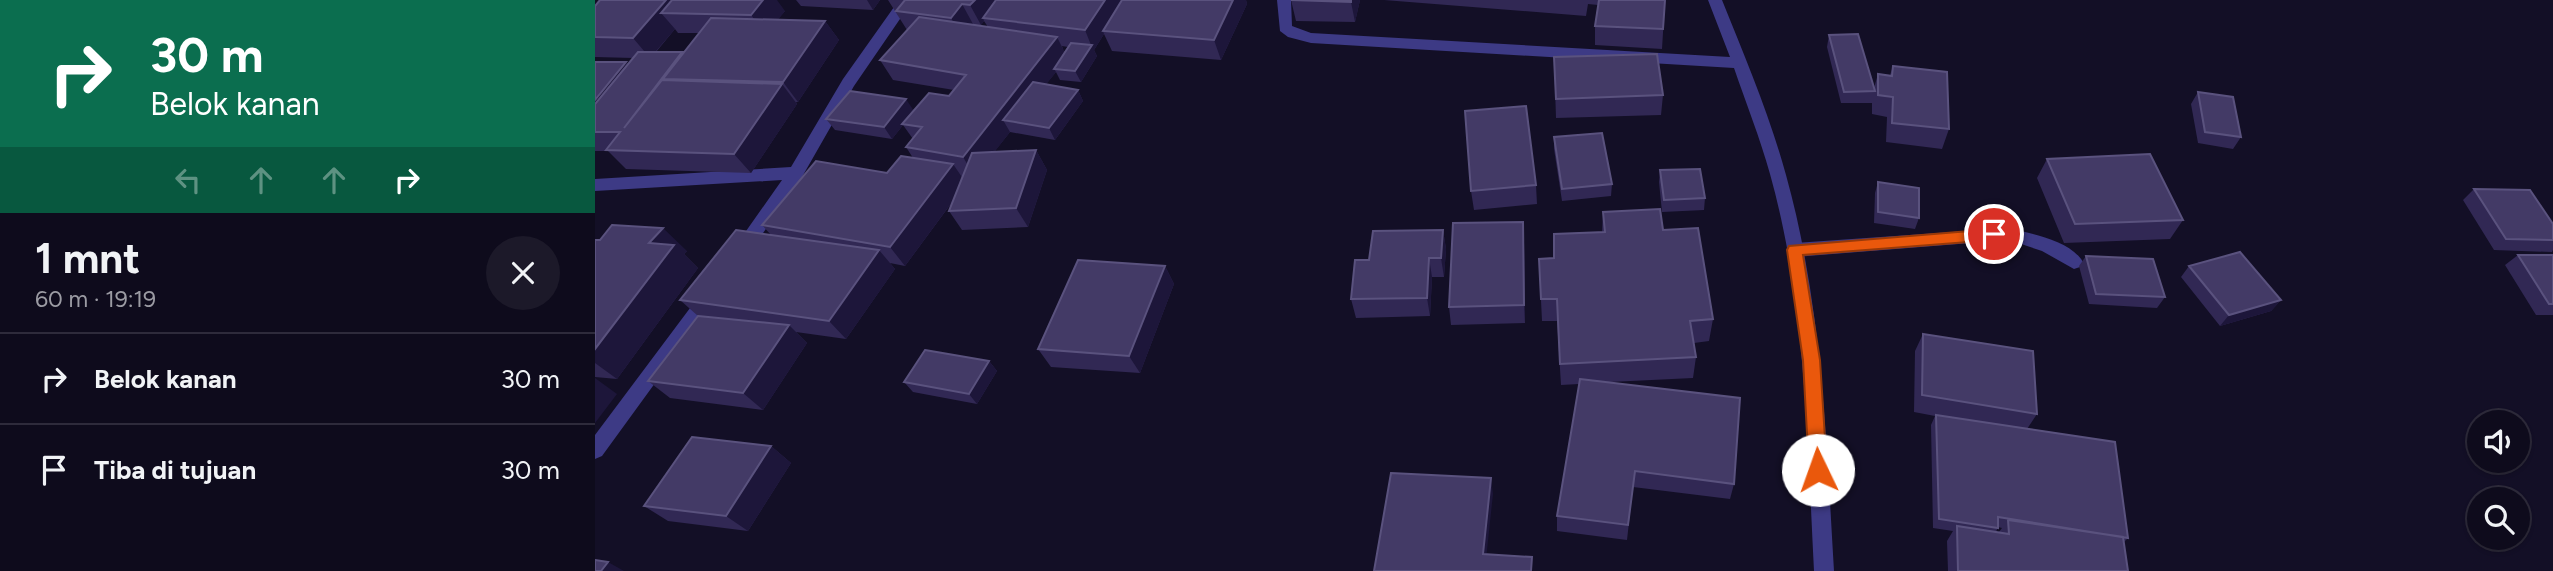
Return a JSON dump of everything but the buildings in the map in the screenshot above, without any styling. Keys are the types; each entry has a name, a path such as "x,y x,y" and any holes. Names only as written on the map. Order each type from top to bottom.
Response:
{"street":[{"path":"734,260 796,173 848,83 906,0"},
{"path":"1284,0 1285,27 1293,34 1311,38 1740,63"},
{"path":"1715,0 1740,63 1777,174 1795,250 1812,360 1823,571"},
{"path":"595,186 796,173"},
{"path":"1795,250 2010,234 2048,246 2074,262"},
{"path":"595,450 719,282"}],"route":[{"path":"1818,470 1812,360 1795,250 1994,234"}]}
